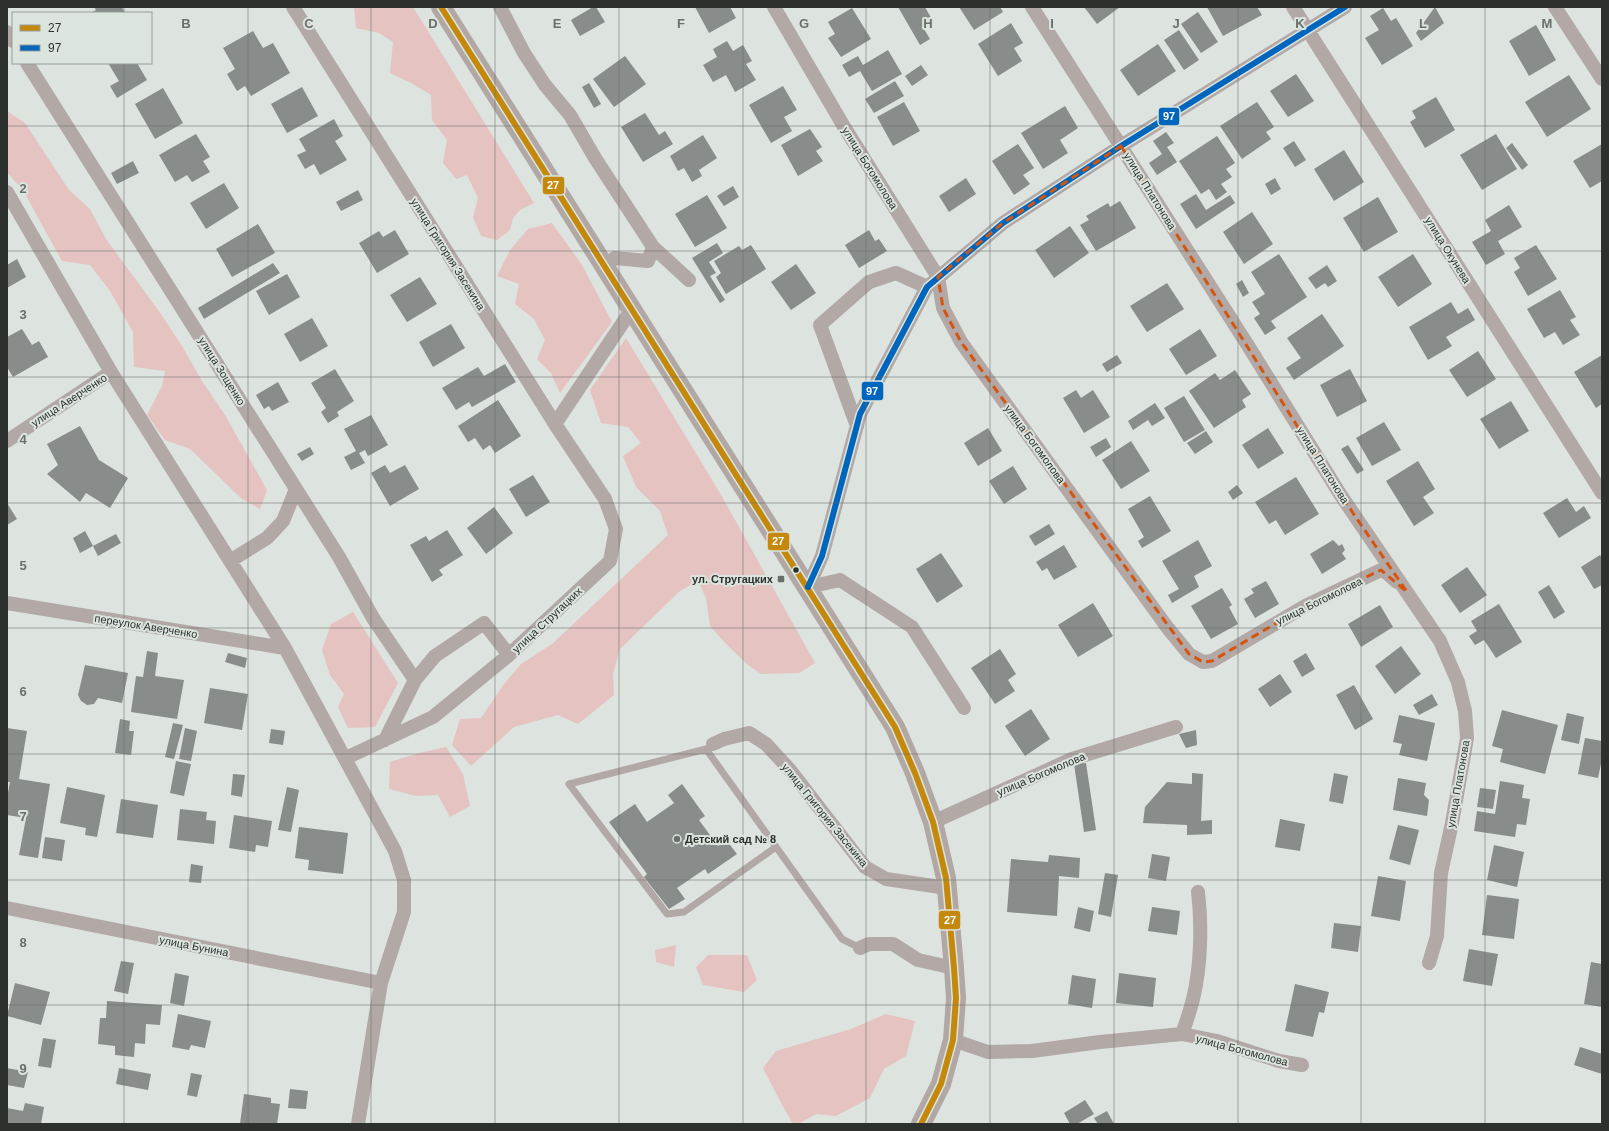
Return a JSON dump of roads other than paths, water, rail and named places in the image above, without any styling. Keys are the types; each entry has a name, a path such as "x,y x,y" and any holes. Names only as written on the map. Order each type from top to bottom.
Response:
{"main road":[{"path":"441,7 896,727 933,822 946,878 954,968 956,998 952,1040 941,1084 924,1122"}],"street":[{"name":"улица Григория Засекина","path":"293,7 556,424 605,499"},
{"path":"500,7 524,54 545,85 570,115 595,158 653,247 689,280"},
{"name":"улица Богомолова","path":"774,7 843,125 938,277 943,308 961,342 1167,627 1189,654 1203,662 1212,661 1307,605 1381,570 1387,573 1407,592"},
{"name":"улица Платонова","path":"1032,7 1340,494 1440,641 1458,682 1465,711 1467,738 1452,823 1441,873 1437,936 1429,963"},
{"name":"улица Окунева","path":"1294,7 1602,493"},
{"path":"808,587 822,556 860,414 927,287 1003,223 1121,146 1345,7"},
{"path":"1555,7 1602,78"},
{"name":"улица Зощенко","path":"28,64 339,557 373,618 415,680"},
{"path":"7,192 112,372 285,648 346,758 395,851 404,880 404,912 381,983 358,1124"},
{"path":"604,266 615,258 648,261 653,247"},
{"path":"857,426 820,325 869,282 896,273 927,287"},
{"path":"556,424 632,309"},
{"name":"улица Аверченко","path":"7,441 112,372"},
{"path":"230,561 266,538 283,521 296,489"},
{"name":"улица Стругацких","path":"346,758 433,717 509,656 610,561 616,529 605,499"},
{"path":"1356,517 1380,564 1371,575"},
{"path":"808,587 840,580 912,627 964,708"},
{"name":"переулок Аверченко","path":"7,603 285,648"},
{"path":"385,740 415,680 435,656 484,623 509,656"},
{"name":"улица Богомолова","path":"933,822 1072,759 1176,727"},
{"name":"улица Григория Засекина","path":"709,747 724,739 749,733 766,744 790,770 865,867 886,880 947,888"},
{"name":"улица Богомолова","path":"1182,1034 1194,998 1200,947 1200,909 1198,892"},
{"name":"улица Бунина","path":"7,908 381,983"},
{"path":"860,948 869,944 893,944 918,960 954,968"},
{"name":"улица Богомолова","path":"952,1040 988,1052 1032,1052 1100,1042 1182,1034 1217,1041 1279,1061 1302,1065"}],"lane":[{"path":"776,848 684,912 666,914 569,784 709,747 776,848 842,938 860,948"}],"place":[{"name":"ул. Стругацких","path":"781,579"},
{"name":"Детский сад № 8","path":"677,839"}]}
